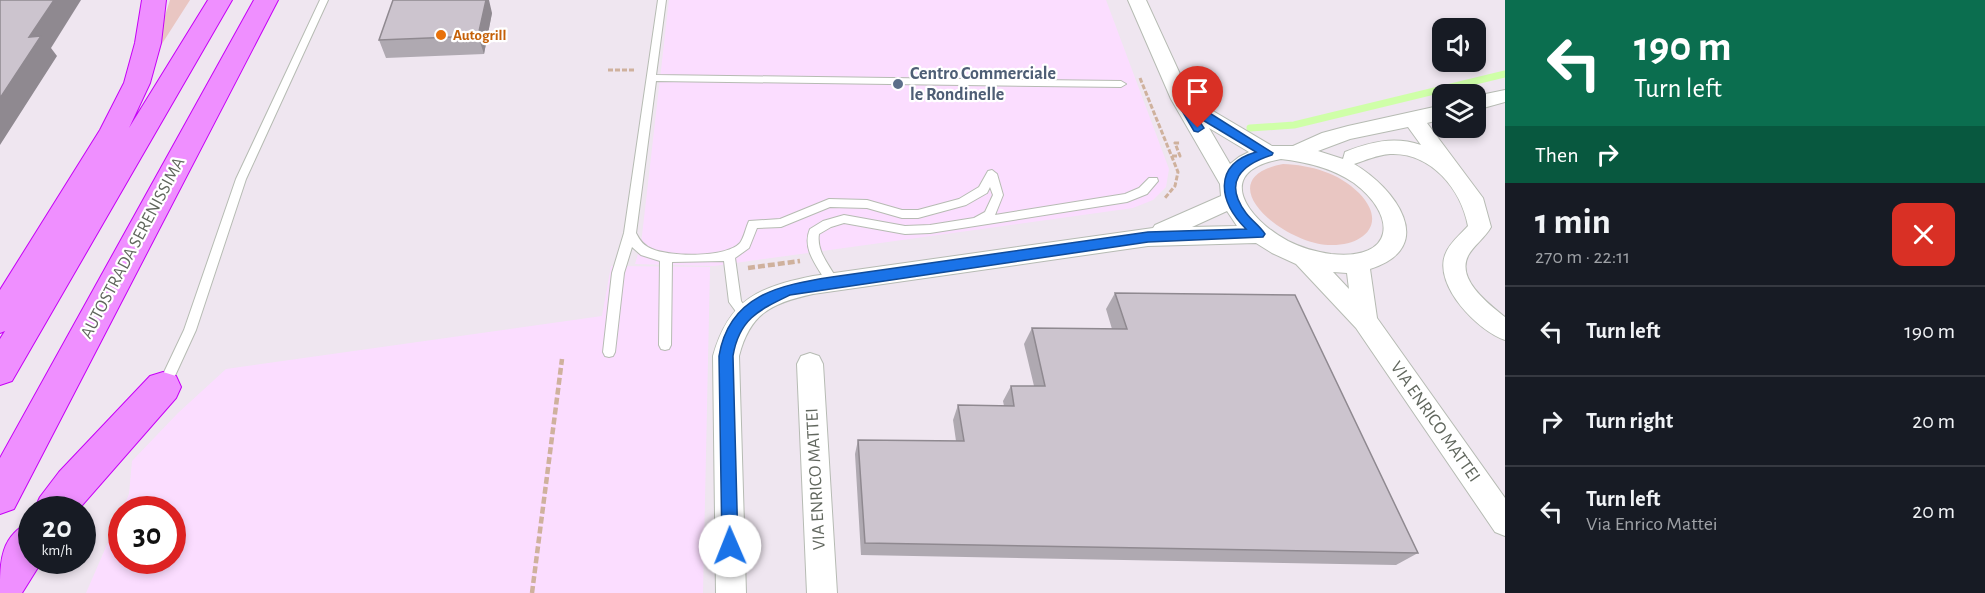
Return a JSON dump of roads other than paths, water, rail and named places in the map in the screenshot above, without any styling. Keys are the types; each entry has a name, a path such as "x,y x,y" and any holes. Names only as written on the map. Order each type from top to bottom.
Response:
{"highway":[{"path":"0,319 114,131 137,83 148,43 154,0"},
{"path":"0,370 220,0"},
{"name":"AUTOSTRADA SERENISSIMA","path":"0,496 266,0"},
{"path":"64,496 163,387"},
{"path":"0,589 18,561"}],"street":[{"path":"1132,0 1157,44"},
{"path":"1137,0 1181,99 1231,191 1242,217 1259,234 1280,248 1305,258 1333,264 1358,264 1380,256 1393,243 1396,225 1388,206 1351,164"},
{"path":"1486,101 1505,96"},
{"path":"1181,99 1213,122 1267,153"},
{"path":"1297,153 1310,144 1432,115"},
{"path":"1414,120 1475,204 1480,226 1474,238 1457,253 1455,267 1460,285 1476,306 1505,330"},
{"path":"1351,164 1354,150 1364,137 1381,126"},
{"path":"1148,237 1231,191 1236,169 1249,158 1267,153 1297,153 1333,163 1351,164 1372,148 1394,145 1419,150 1436,159 1455,174"},
{"path":"731,593 726,356 731,335 744,314 753,306 775,294 832,282 1148,237 1259,234"},
{"name":"VIA ENRICO MATTEI","path":"1305,258 1365,321 1505,522"},
{"name":"VIA ENRICO MATTEI","path":"1358,264 1365,321"},
{"name":"VIA ENRICO MATTEI","path":"810,364 822,593"}],"lane":[{"path":"163,387 190,330 241,179 324,0"},
{"path":"609,352 618,273 630,233 662,0"},
{"path":"652,78 1121,84"},
{"path":"630,233 637,248 655,256 729,256 745,245 753,224 781,223 829,203 857,203 902,214 918,214 962,202 984,190 992,174 998,195 989,214 972,223"},
{"path":"832,282 828,271 814,252 812,242 814,232 827,224 844,219 905,230 921,230 1127,198 1143,191 1153,182"},
{"path":"729,256 735,302 744,314"},
{"path":"665,345 666,257"}],"waterway":[{"path":"1250,128 1294,125 1505,74"}],"place":[{"name":"Autogrill","path":"441,35"},
{"name":"Centro Commerciale le Rondinelle","path":"898,84"}]}
